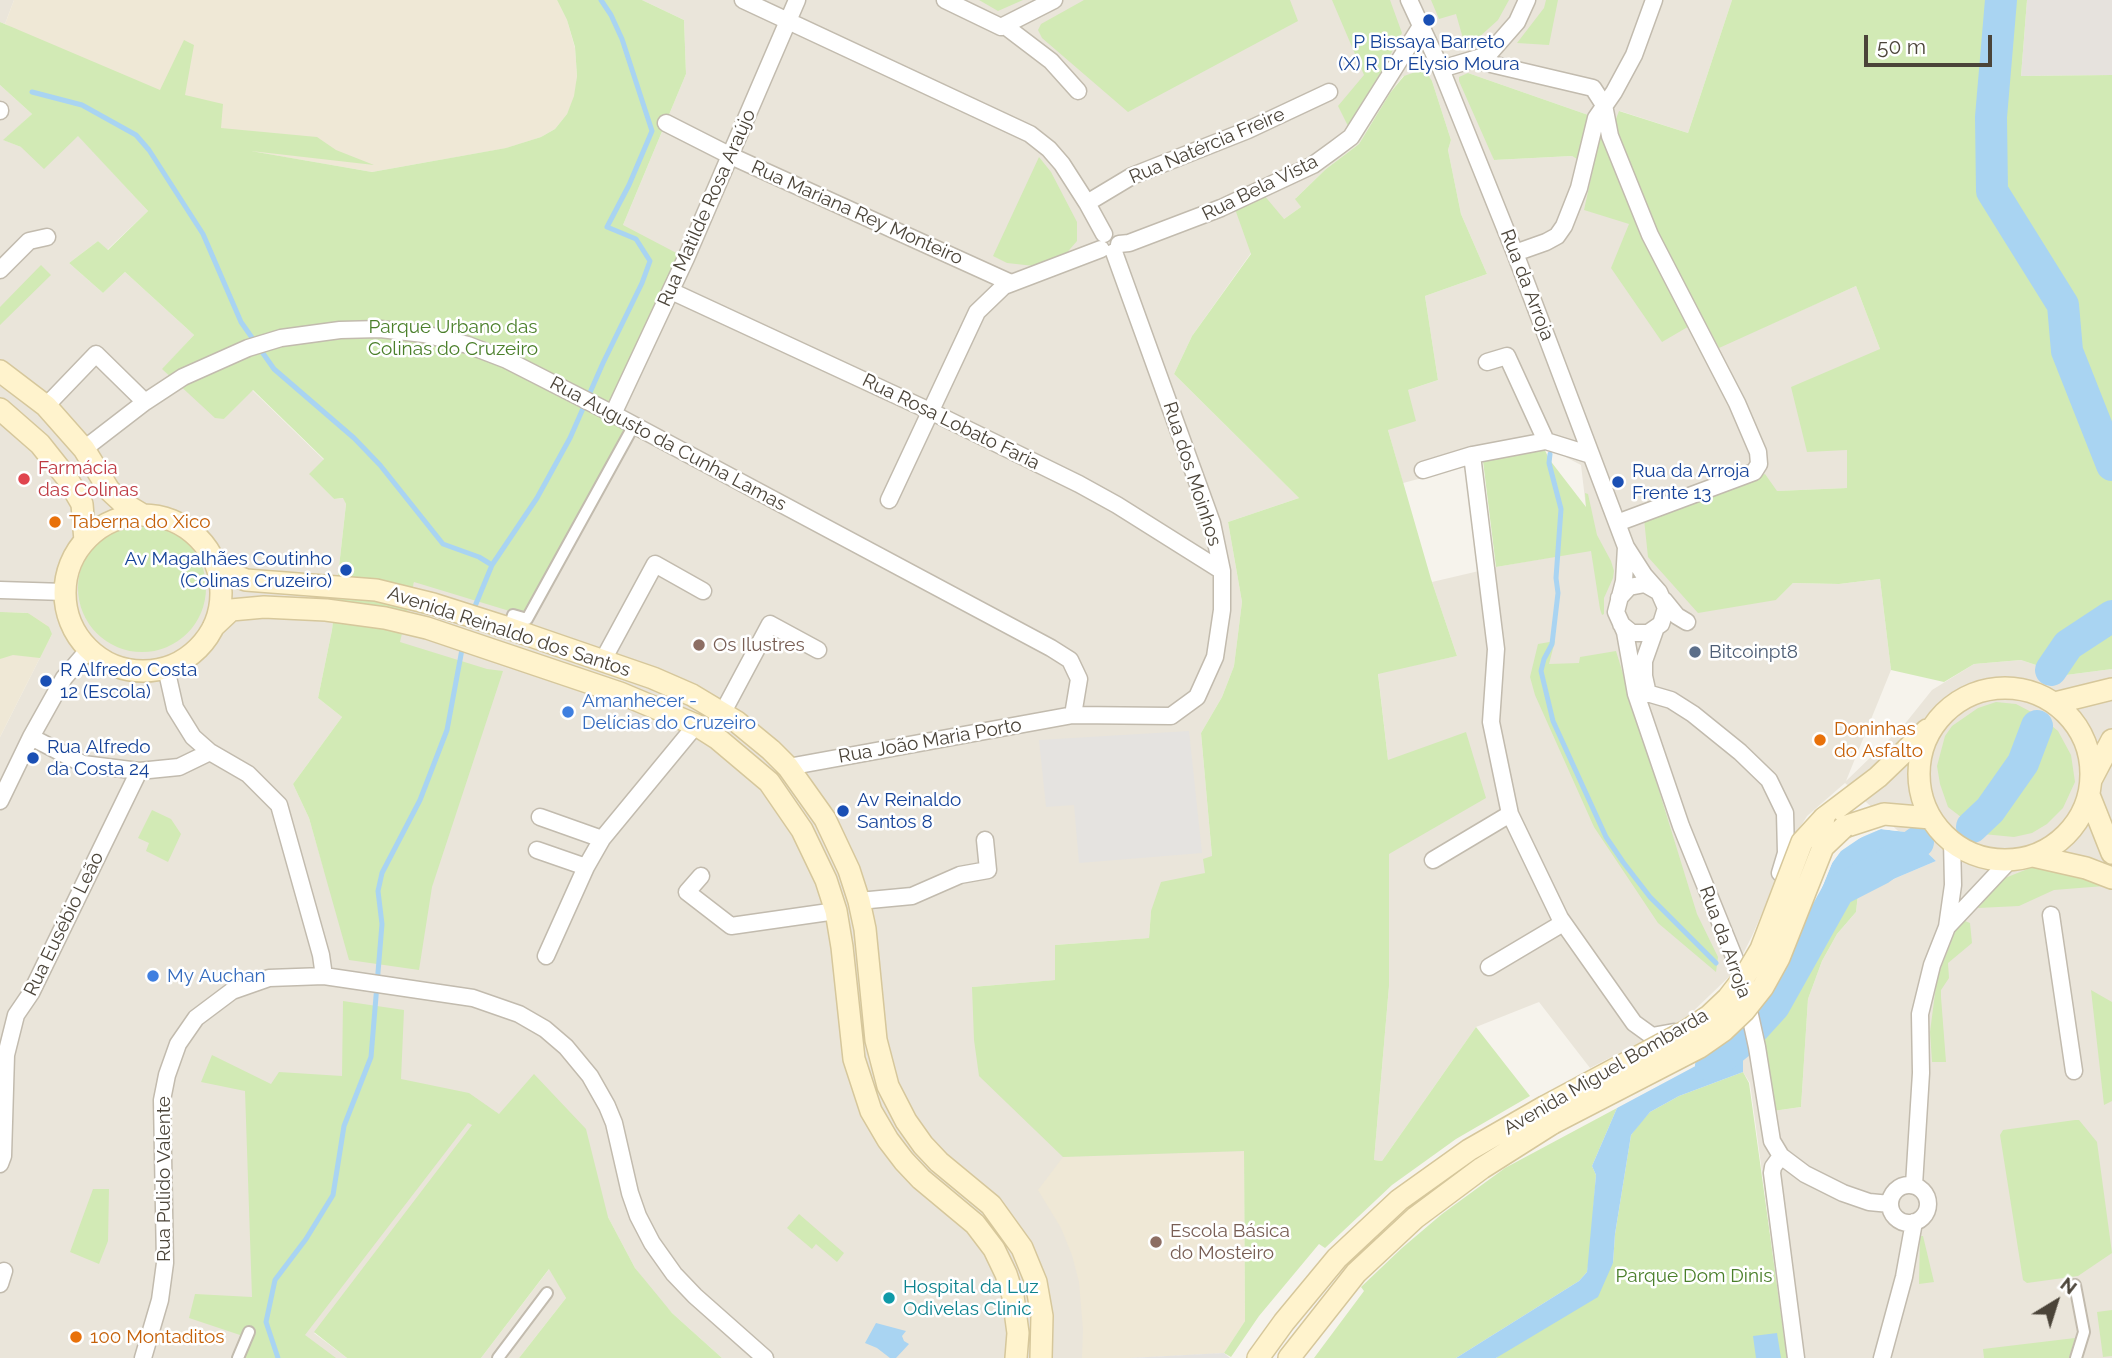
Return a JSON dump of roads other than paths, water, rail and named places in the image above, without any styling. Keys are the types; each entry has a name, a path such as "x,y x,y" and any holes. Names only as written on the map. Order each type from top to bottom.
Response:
{"main road":[{"path":"0,371 46,405 84,449 109,490 123,503 143,515"},
{"path":"0,409 40,444 67,478 82,504 85,541"},
{"path":"128,515 143,515 164,518 184,527 201,541 213,559 220,579 221,594 220,609 214,626 204,643 191,656 166,668 133,671 113,665 81,641 71,623 65,592 71,563 85,541 107,521 128,515"},
{"name":"Avenida Reinaldo dos Santos","path":"213,559 226,572 246,580 376,590 433,604 653,678 723,712 788,767 825,819 838,844 859,901 876,1040 888,1086 906,1121 923,1145 939,1162 991,1205 1022,1248 1036,1282 1040,1305 1041,1358"},
{"name":"Avenida Reinaldo dos Santos","path":"214,626 231,610 264,607 326,610 385,618 427,628 620,693 696,724 769,782 815,853 836,911 854,1059 871,1111 904,1161 921,1179 975,1224 994,1249 1013,1296 1018,1333 1016,1358"},
{"path":"2112,740 2091,787 2078,822 2059,843 2033,856 2010,860 1973,855 1941,832 1931,818 1921,794 1919,769 1924,743 1936,721 1955,703 1979,691 2005,687 2032,691 2055,703 2076,724 2089,750 2091,787 2112,853"},
{"path":"2055,703 2112,689"},
{"name":"Avenida Miguel Bombarda","path":"1289,1358 1356,1273 1415,1218 1549,1115 1688,1030 1709,1016 1728,998 1761,949 1802,842 1816,825 1878,776 1936,721"},
{"name":"Avenida Miguel Bombarda","path":"1258,1358 1284,1322 1338,1258 1399,1200 1469,1150 1700,1047 1723,1031 1763,987 1779,958 1823,847 1844,827 1880,815 1900,814 1931,818"},
{"path":"2033,856 2086,868 2112,878"}],"street":[{"name":"Rua dos Moinhos","path":"743,0 1030,134 1055,156 1087,203 1109,245 1212,523 1222,571 1222,610 1215,657 1197,697 1171,716 1073,715"},
{"name":"Rua Matilde Rosa Araújo","path":"613,414 731,156 797,0"},
{"path":"945,0 995,25 1005,26 1051,61 1077,91"},
{"path":"1005,26 1054,0"},
{"name":"Rua da Arroja","path":"1409,0 1441,69 1515,253 1626,547 1676,616 1686,622 1658,627 1644,661 1650,732"},
{"path":"1441,69 1488,55 1517,22 1527,0"},
{"path":"1515,253 1546,243 1557,236 1564,226 1579,188 1596,118 1634,55 1654,0"},
{"name":"Rua Bela Vista","path":"889,500 977,312 998,290 1109,245 1129,243 1221,208 1313,165 1351,136 1421,26"},
{"path":"1474,60 1593,88 1604,105 1610,136 1650,235 1737,403 1758,452 1759,464 1754,472 1617,523"},
{"name":"Rua Natércia Freire","path":"1087,203 1132,176 1248,130 1329,92"},
{"name":"Rua Mariana Rey Monteiro","path":"666,123 731,156 1011,283"},
{"path":"0,270 29,241 47,237"},
{"name":"Rua Rosa Lobato Faria","path":"671,290 932,412 1117,505 1222,571"},
{"name":"Rua Augusto da Cunha Lamas","path":"84,449 145,402 183,377 248,348 281,338 340,330 380,329 424,334 485,351 575,394 1070,660 1079,678 1073,715"},
{"path":"46,405 96,354 145,402"},
{"path":"1487,362 1507,356 1546,441"},
{"path":"506,627 513,615 527,619 634,425"},
{"path":"1423,470 1472,456 1546,441 1591,455"},
{"path":"1472,456 1496,649 1490,722 1510,814 1563,923 1634,1023 1652,1035 1679,1031 1742,978 1786,853 1785,813 1769,780 1740,752 1682,707 1671,700 1647,693"},
{"name":"Rua da Arroja","path":"1619,598 1626,547"},
{"path":"603,660 655,564 703,591"},
{"path":"1645,584 1662,596 1665,616 1658,627 1639,634 1621,624 1616,612 1619,598 1629,587 1645,584"},
{"path":"0,590 65,592"},
{"path":"723,712 770,624 818,650"},
{"name":"Rua da Arroja","path":"1621,624 1629,648 1636,694 1681,826 1742,978 1757,1046 1769,1131 1781,1156"},
{"path":"0,801 64,678 89,649"},
{"path":"166,668 175,708 193,737 210,752 248,774 279,805 321,955 324,976"},
{"name":"Rua João Maria Porto","path":"788,767 1073,715"},
{"path":"546,956 586,867 602,839 696,724"},
{"path":"31,737 83,764 139,771 179,767 210,752"},
{"name":"Rua Eusébio Leão","path":"0,1164 3,1156 8,1015 31,993 139,771"},
{"path":"1433,860 1510,814"},
{"path":"540,817 602,839"},
{"path":"859,901 912,895 960,875 988,870 985,841"},
{"path":"1914,1185 1921,1073 1920,1014 1932,965 1947,927 1954,885 1952,841"},
{"path":"537,850 586,867"},
{"path":"1947,927 2010,860"},
{"path":"701,876 687,892 732,926 836,911"},
{"path":"2051,915 2074,1071"},
{"path":"1489,968 1563,923"},
{"name":"Rua Pulido Valente","path":"143,1358 160,1300 165,1263 162,1100 178,1044 196,1018 232,991 269,978 324,976 473,998 519,1014 566,1047 590,1076 607,1107 614,1123 630,1193 652,1243 695,1296 765,1358"},
{"path":"1796,1358 1773,1167 1781,1156 1805,1174 1843,1193 1869,1202 1890,1204"},
{"path":"1914,1185 1922,1190 1928,1204 1926,1213 1914,1222 1900,1221 1892,1214 1892,1195 1899,1187 1914,1185"},
{"path":"1882,1358 1904,1277 1914,1222"},
{"path":"2075,1285 2084,1332 2076,1358"},
{"path":"498,1358 547,1293"},
{"path":"238,1358 249,1332"}],"water":[{"path":"1881,829 1905,832 1936,861 1858,894 1814,908 1832,863 1840,851 1853,841"},
{"path":"1743,1034 1743,1072 1679,1096 1650,1112 1631,1135 1613,1263 1598,1297 1496,1358 1456,1358 1579,1281 1587,1272 1596,1175 1592,1166 1617,1108 1731,1047"},
{"path":"876,1323 906,1331 902,1336 909,1344 896,1358 890,1358 865,1343"},
{"path":"1777,1333 1781,1358 1756,1358 1753,1336"}],"waterway":[{"path":"492,565 537,498 570,438 650,261 636,239 607,227 652,131 622,39 601,0"},
{"path":"2001,0 1991,117 1992,191 2063,305 2067,351 2112,465"},
{"path":"32,92 82,105 136,135 149,150 203,234 241,322 274,369 354,438 380,465 443,544 479,557 492,565 473,611"},
{"path":"1550,454 1549,463 1561,509 1556,578 1558,593 1552,644 1541,671 1553,721 1606,837 1650,897 1716,963"},
{"path":"2051,670 2068,645 2112,616"},
{"path":"278,1358 266,1322 275,1280 306,1239 333,1195 344,1126 371,1057 382,924 378,891 382,873 420,800 447,730 463,644"},
{"path":"1972,827 1990,810 2023,763 2037,726"},
{"path":"1711,1066 1743,1040 1774,1006 1839,890 1880,869 1918,842"}],"place":[{"name":"P Bissaya Barreto (X) R Dr Elysio Moura","path":"1429,20"},
{"name":"Farmácia das Colinas","path":"24,479"},
{"name":"Rua da Arroja Frente 13","path":"1618,482"},
{"name":"Taberna do Xico","path":"55,522"},
{"name":"Av Magalhães Coutinho (Colinas Cruzeiro)","path":"346,570"},
{"name":"Os Ilustres","path":"699,645"},
{"name":"Bitcoinpt8","path":"1695,652"},
{"name":"R Alfredo Costa 12 (Escola)","path":"46,681"},
{"name":"Amanhecer - Delícias do Cruzeiro","path":"568,712"},
{"name":"Doninhas do Asfalto","path":"1820,740"},
{"name":"Rua Alfredo da Costa 24","path":"33,758"},
{"name":"Av Reinaldo Santos 8","path":"843,811"},
{"name":"My Auchan","path":"153,976"},
{"name":"Escola Básica do Mosteiro","path":"1156,1242"},
{"name":"Hospital da Luz Odivelas Clinic","path":"889,1298"},
{"name":"100 Montaditos","path":"76,1337"}],"park label":[{"name":"Parque Urbano das Colinas do Cruzeiro","path":"453,338"},
{"name":"Parque Dom Dinis","path":"1694,1276"}]}
